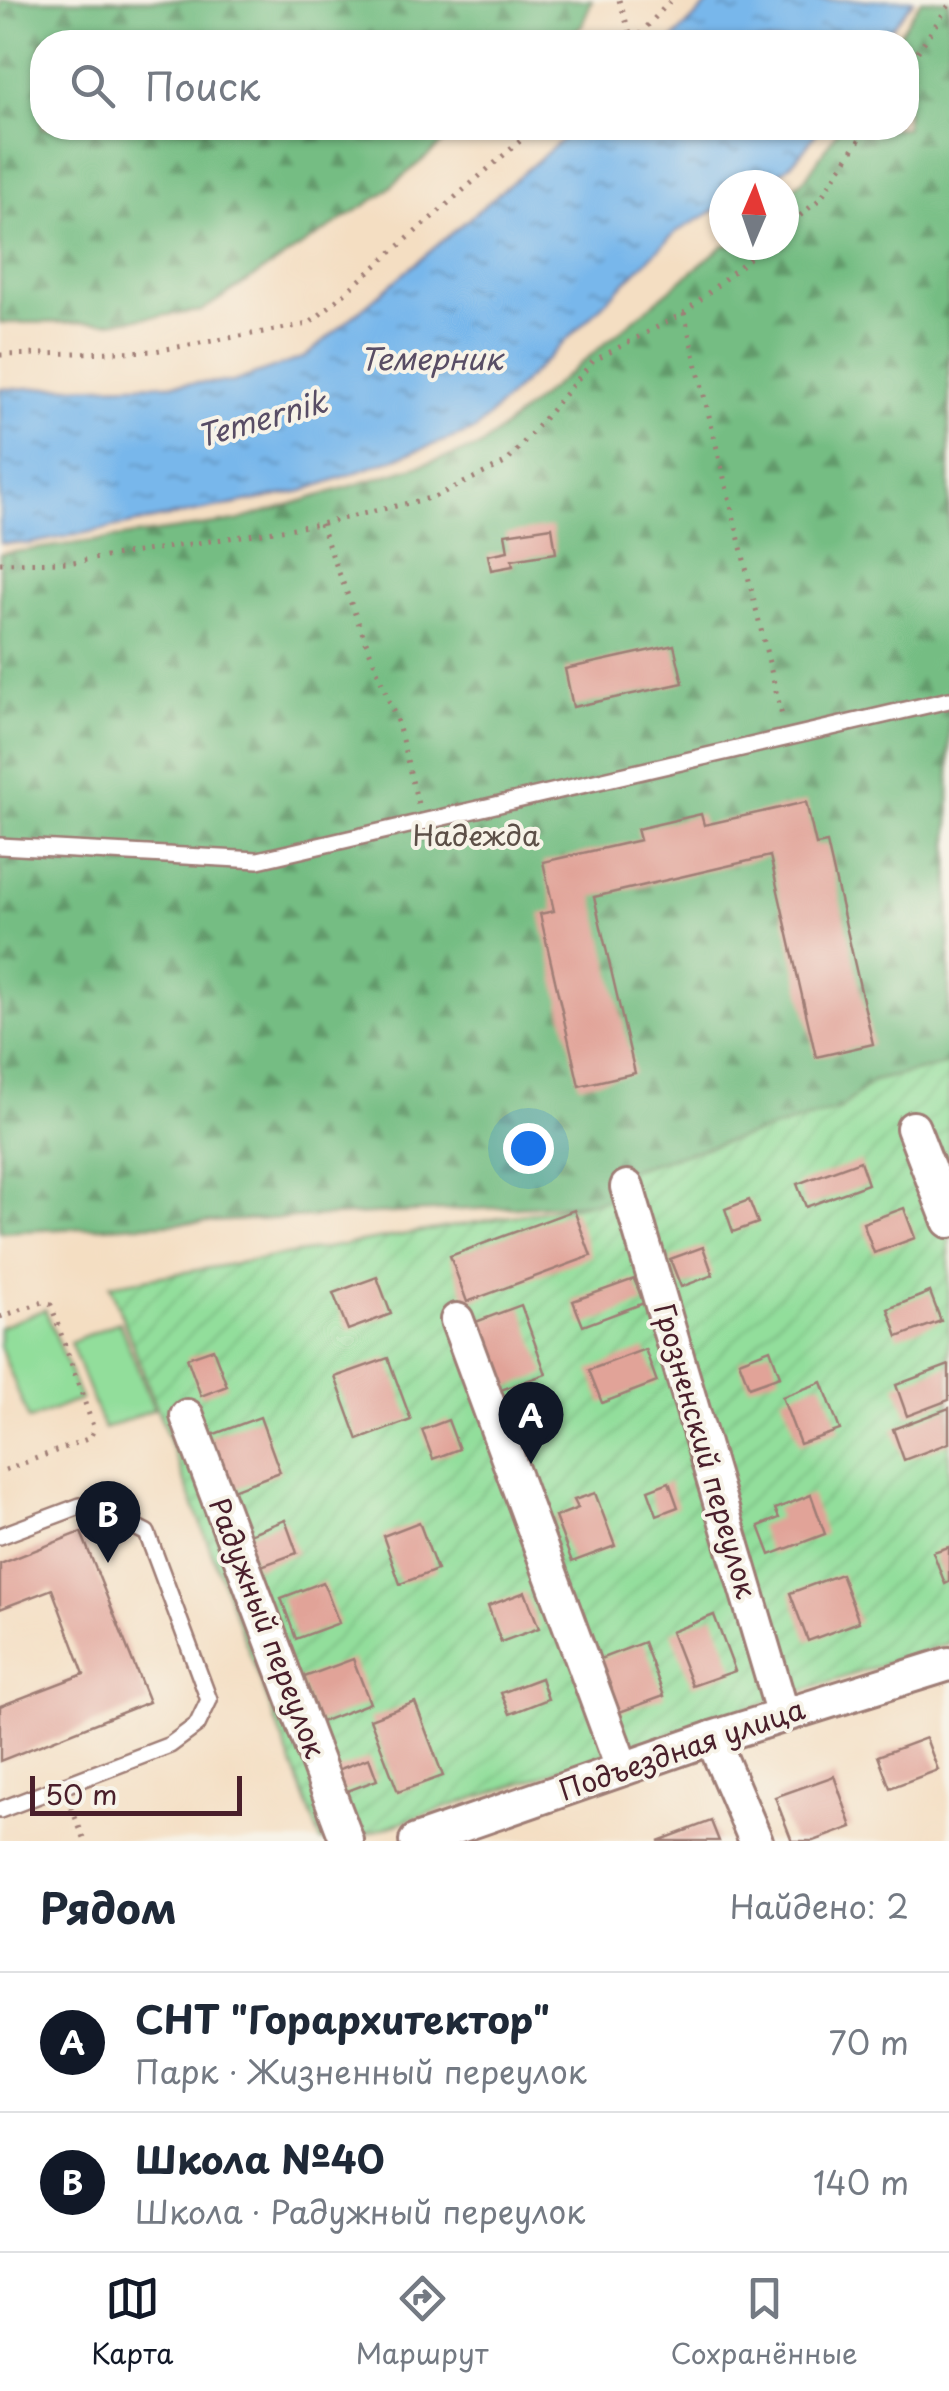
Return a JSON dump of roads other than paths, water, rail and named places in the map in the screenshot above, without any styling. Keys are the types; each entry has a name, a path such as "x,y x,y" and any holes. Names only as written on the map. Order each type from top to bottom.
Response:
{"street":[{"path":"928,1141 949,1221"},
{"name":"Грозненский переулок","path":"628,1187 783,1714"},
{"path":"457,1320 622,1768"},
{"name":"Радужный переулок","path":"187,1416 347,1841"},
{"name":"Подъездная улица","path":"416,1841 783,1714 949,1664"},
{"path":"712,1738 756,1841"}],"lane":[{"path":"0,846 258,860 949,700"},
{"path":"0,1536 80,1506 112,1515 148,1534 209,1700 197,1725 170,1745 0,1810"}],"water":[{"path":"712,0 914,0 890,30 682,30"},
{"name":"Темерник","path":"562,140 811,140 783,170 709,170 709,213 676,232 475,430 303,491 28,544 0,543 0,389 233,382 305,357"}],"place":[{"name":"СНТ \"Горархитектор\"","path":"531,1464"},
{"name":"Школа №40","path":"108,1563"}],"water label":[{"name":"Temernik","path":"262,420"}],"park label":[{"name":"Надежда","path":"476,836"}]}
